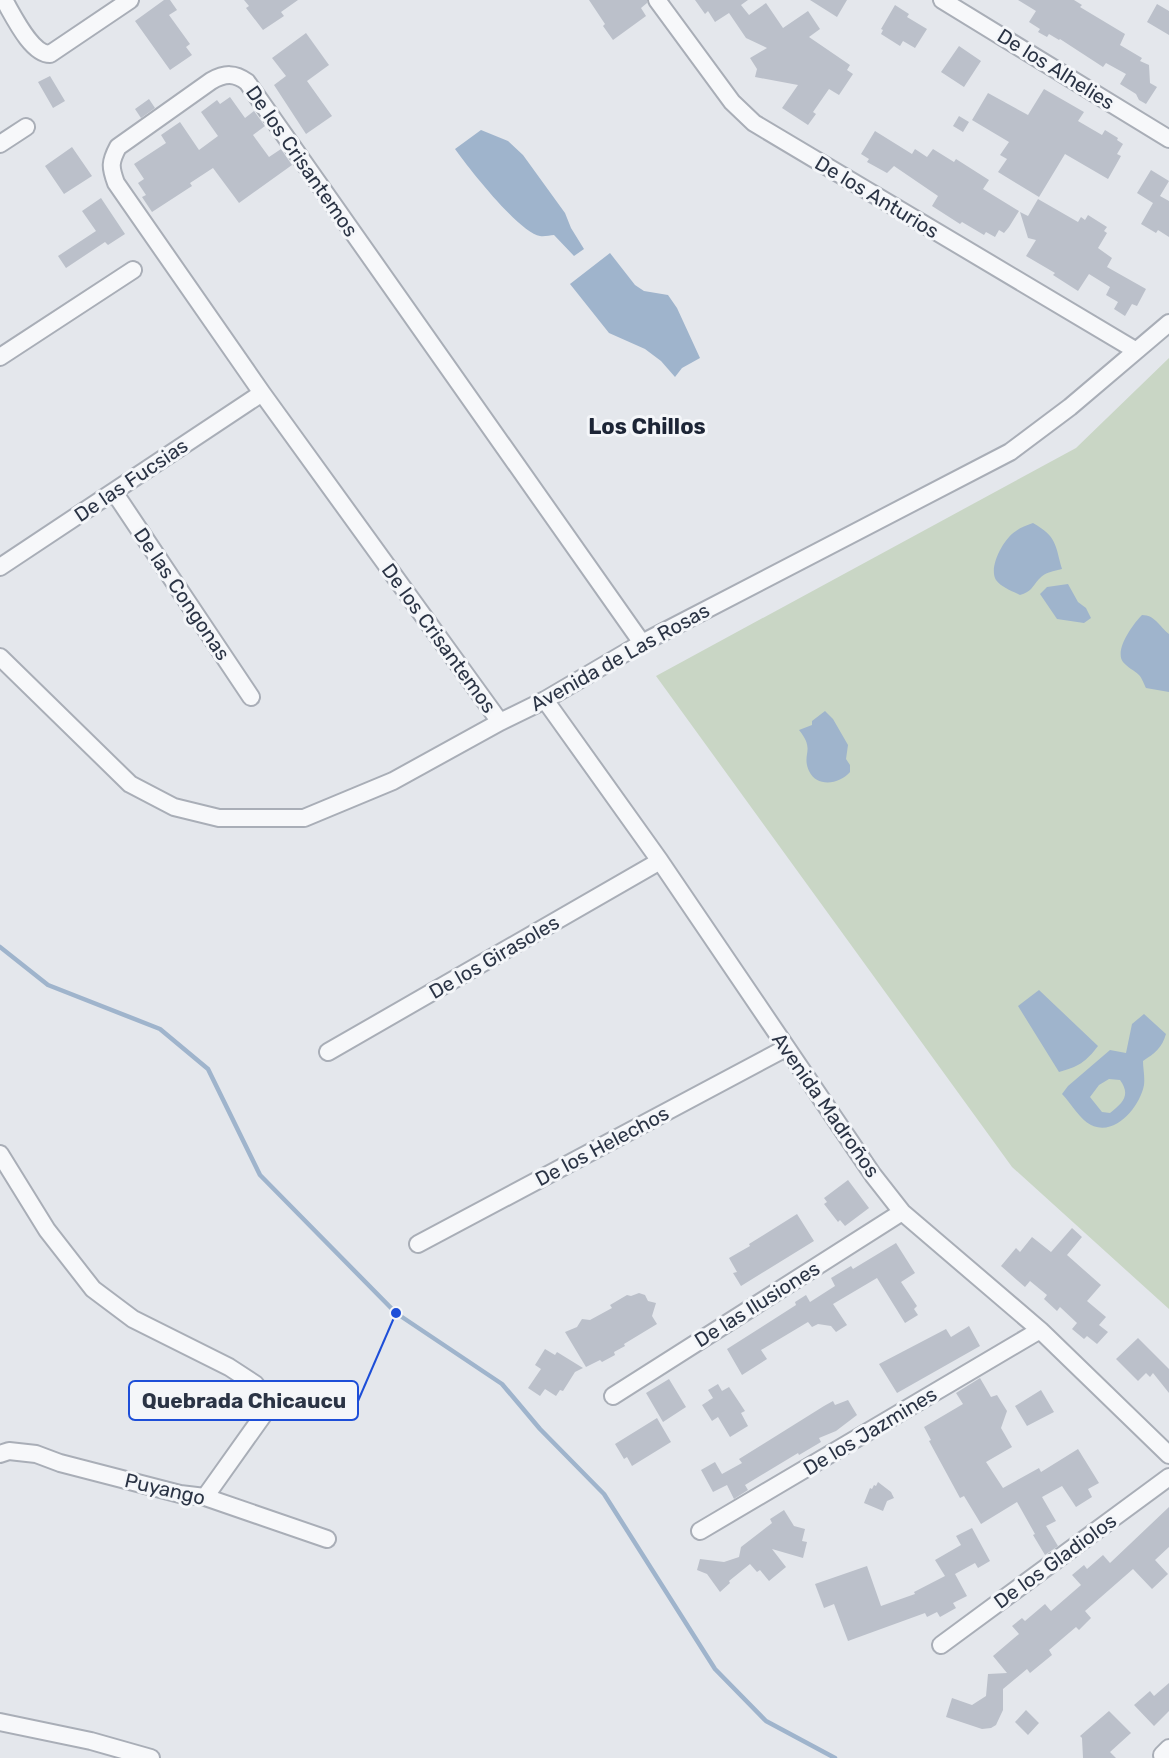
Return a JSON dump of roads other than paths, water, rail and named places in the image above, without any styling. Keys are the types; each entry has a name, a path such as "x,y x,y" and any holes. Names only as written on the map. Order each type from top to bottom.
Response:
{"street":[{"path":"4,0 33,45 43,54 50,54 130,0"},
{"name":"De los Anturios","path":"657,0 732,102 754,123 1135,350"},
{"name":"De los Alhelies","path":"942,0 1169,139"},
{"name":"De los Crisantemos","path":"500,722 262,393 116,183 111,168 118,147 211,81 226,75 234,75 247,82 642,643"},
{"path":"0,144 26,127"},
{"path":"0,357 133,270"},
{"name":"Avenida de Las Rosas","path":"0,657 130,784 174,807 219,818 304,818 393,781 545,700 642,643 1010,452 1070,407 1169,323"},
{"name":"De las Fucsias","path":"0,567 262,393"},
{"name":"De las Congonas","path":"114,492 251,697"},
{"name":"Avenida Madroños","path":"545,700 660,861 873,1175 902,1212 1040,1330 1169,1455"},
{"name":"De los Girasoles","path":"328,1052 660,861"},
{"name":"De los Helechos","path":"418,1244 786,1048"},
{"path":"0,1154 46,1230 93,1289 133,1319 229,1367 255,1384 265,1397 264,1414 205,1497"},
{"name":"De las Ilusiones","path":"613,1396 902,1212"},
{"name":"De los Jazmines","path":"700,1531 1040,1330"},
{"name":"Puyango","path":"0,1454 9,1451 36,1454 60,1463 180,1494 205,1497 327,1539"},
{"name":"De los Gladiolos","path":"941,1645 1169,1477"},
{"path":"0,1722 91,1741 151,1758"}],"water":[{"path":"481,130 508,141 523,155 565,213 584,249 574,256 554,235 542,236 531,232 494,198 455,149"},
{"path":"610,253 635,285 644,291 668,295 677,308 700,358 682,368 675,377 661,361 645,349 609,333 570,284"},
{"path":"1033,523 1051,537 1062,569 1044,575 1029,591 1020,595 1007,589 996,580 994,568 998,553 1011,535"},
{"path":"1068,584 1078,602 1086,608 1091,618 1084,623 1057,619 1040,594 1047,587"},
{"path":"1142,615 1154,619 1169,634 1169,692 1146,688 1140,676 1123,662 1121,657 1126,637"},
{"path":"825,711 833,719 848,745 846,759 850,765 850,772 846,776 829,782 817,780 809,771 806,760 808,747 799,730 812,725 812,721"},
{"path":"1039,990 1098,1046 1077,1066 1059,1072 1018,1006"},
{"path":"1144,1014 1166,1034 1158,1050 1143,1061 1144,1085 1138,1102 1132,1110 1118,1123 1109,1127 1100,1128 1091,1125 1079,1115 1062,1094 1068,1086 1110,1050 1126,1053 1132,1024","holes":["1109,1079 1120,1080 1125,1090 1124,1098 1119,1106 1110,1113 1102,1112 1090,1097 1099,1085"]}],"waterway":[{"path":"0,947 48,985 160,1029 208,1069 260,1175 396,1313 502,1384 540,1429 604,1494 715,1669 766,1721 835,1758"}],"place":[{"name":"Quebrada Chicaucu","path":"396,1313"}],"district":[{"name":"Los Chillos","path":"647,426"}]}
